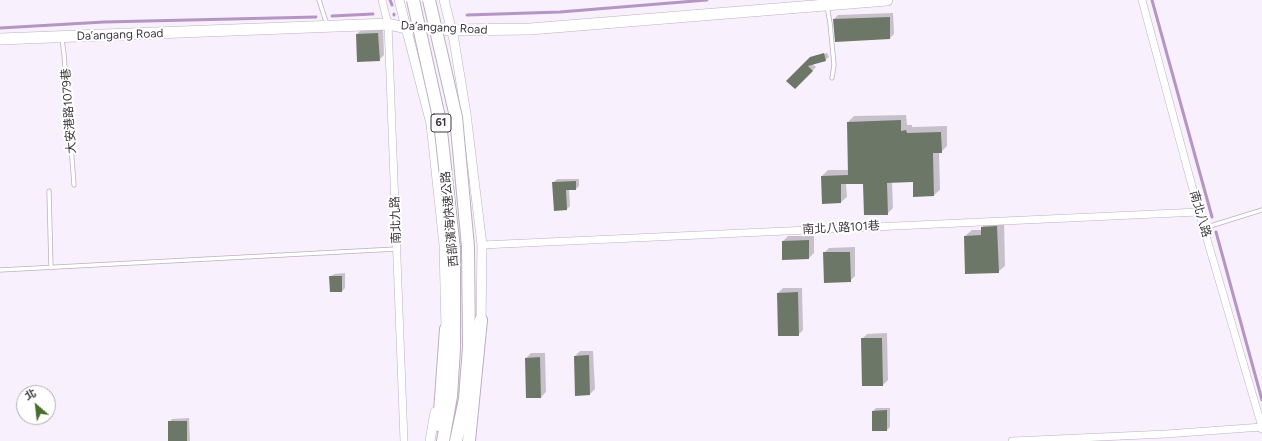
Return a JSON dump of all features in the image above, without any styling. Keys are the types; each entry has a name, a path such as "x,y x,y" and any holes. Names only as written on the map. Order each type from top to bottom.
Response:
{"highway":[{"name":"西部濱海快速公路","path":"412,0 440,122 454,249 454,349 451,396 442,441"},
{"name":"西部濱海快速公路","path":"429,0 456,117 468,247 469,347 465,398 456,441"},
{"path":"469,441 482,320"},
{"path":"435,441 439,425 446,329"}],"main road":[{"name":"Da’angang Road","path":"0,39 388,24 406,28 452,30 530,29 887,0"}],"street":[{"name":"南北九路","path":"382,0 388,24 398,249 404,441"},
{"path":"399,0 431,124 444,244 446,329 441,347 438,393 430,441"},
{"path":"444,0 452,30 466,114 482,245 481,345 474,441"},
{"name":"南北八路","path":"1142,0 1204,228 1262,428"},
{"name":"南北八路101巷","path":"482,245 1200,212"},
{"path":"1012,441 1167,437 1262,428"}],"lane":[{"path":"319,0 327,26"},
{"path":"826,5 830,23 834,65 832,78"},
{"name":"大安港路1079巷","path":"62,37 74,186"},
{"path":"49,191 51,268"},
{"path":"1204,228 1262,210"},
{"path":"0,270 398,249"}],"building":[{"path":"890,17 890,39 835,42 833,19"},
{"path":"378,33 380,61 357,62 356,34"},
{"path":"824,53 826,61 808,66 813,71 795,89 786,81 810,57"},
{"path":"901,120 901,131 906,130 907,133 941,132 942,153 933,153 934,196 913,197 913,182 887,183 888,215 864,215 863,184 841,184 841,203 822,204 821,176 848,175 847,122"},
{"path":"576,181 576,190 566,190 567,210 554,211 552,182"},
{"path":"997,226 999,273 965,274 964,236 981,235 981,227"},
{"path":"809,240 809,259 782,260 782,241"},
{"path":"823,252 850,252 851,282 824,283"},
{"path":"329,276 342,276 342,292 330,292"},
{"path":"798,292 799,336 778,336 777,293"},
{"path":"861,338 882,338 883,386 862,386"},
{"path":"589,355 590,395 575,396 574,356"},
{"path":"540,357 541,398 526,398 525,358"},
{"path":"887,410 887,431 872,431 872,411"},
{"path":"168,421 187,421 187,441 168,441"}],"waterway":[{"path":"390,0 392,5"},
{"path":"467,15 560,12 707,0"},
{"path":"1152,0 1212,217"},
{"path":"332,16 373,14"},
{"path":"0,28 104,22 316,17"},
{"path":"1216,232 1262,400"}]}
